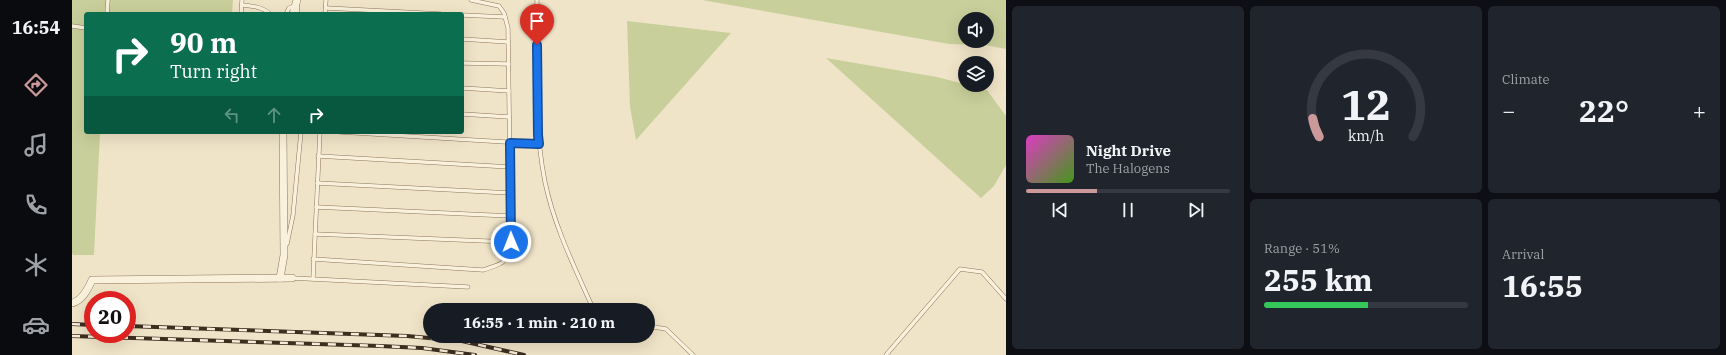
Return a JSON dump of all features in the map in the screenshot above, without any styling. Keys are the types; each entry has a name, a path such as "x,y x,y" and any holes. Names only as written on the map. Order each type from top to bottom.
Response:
{"street":[{"path":"294,12 297,2"},
{"path":"280,278 284,255 283,134"},
{"path":"72,304 85,293 92,280 292,278"}],"lane":[{"path":"107,12 108,0"},
{"path":"241,12 242,0"},
{"path":"325,12 326,0"},
{"path":"314,259 483,270 502,264 508,258 511,242 511,193 508,28 505,17 499,6 471,0"},
{"path":"537,0 538,135 545,183 562,240 591,303"},
{"path":"287,12 289,8 297,2"},
{"path":"297,2 298,12"},
{"path":"242,5 256,7 268,12"},
{"path":"326,8 403,12"},
{"path":"464,15 505,17"},
{"path":"72,26 84,28"},
{"path":"464,39 508,42"},
{"path":"464,63 509,64"},
{"path":"464,88 509,91"},
{"path":"464,114 510,117"},
{"path":"284,255 293,215 301,134"},
{"path":"313,279 320,134"},
{"path":"371,134 539,144"},
{"path":"318,156 510,167"},
{"path":"317,183 511,193"},
{"path":"316,207 511,216"},
{"path":"315,234 511,242"},
{"path":"886,355 960,269 982,272 1006,299"},
{"path":"292,278 468,287"},
{"path":"655,327 666,329 694,355"}],"green space":[{"path":"72,0 233,0 232,12 84,12 84,134 100,134 94,255 73,255"},
{"path":"702,0 1006,0 1006,49 994,47 994,12 958,12 958,44 949,44"},
{"path":"627,21 731,33 636,140 630,107"},
{"path":"826,58 937,77 958,82 958,92 988,92 1006,116 1006,165 994,186 981,198"}],"railway":[{"path":"72,324 84,325"},
{"path":"136,326 407,336 462,341 524,355"},
{"path":"72,336 380,346 422,348 475,355"}],"route":[{"path":"511,242 510,143 539,144 537,45"}]}
